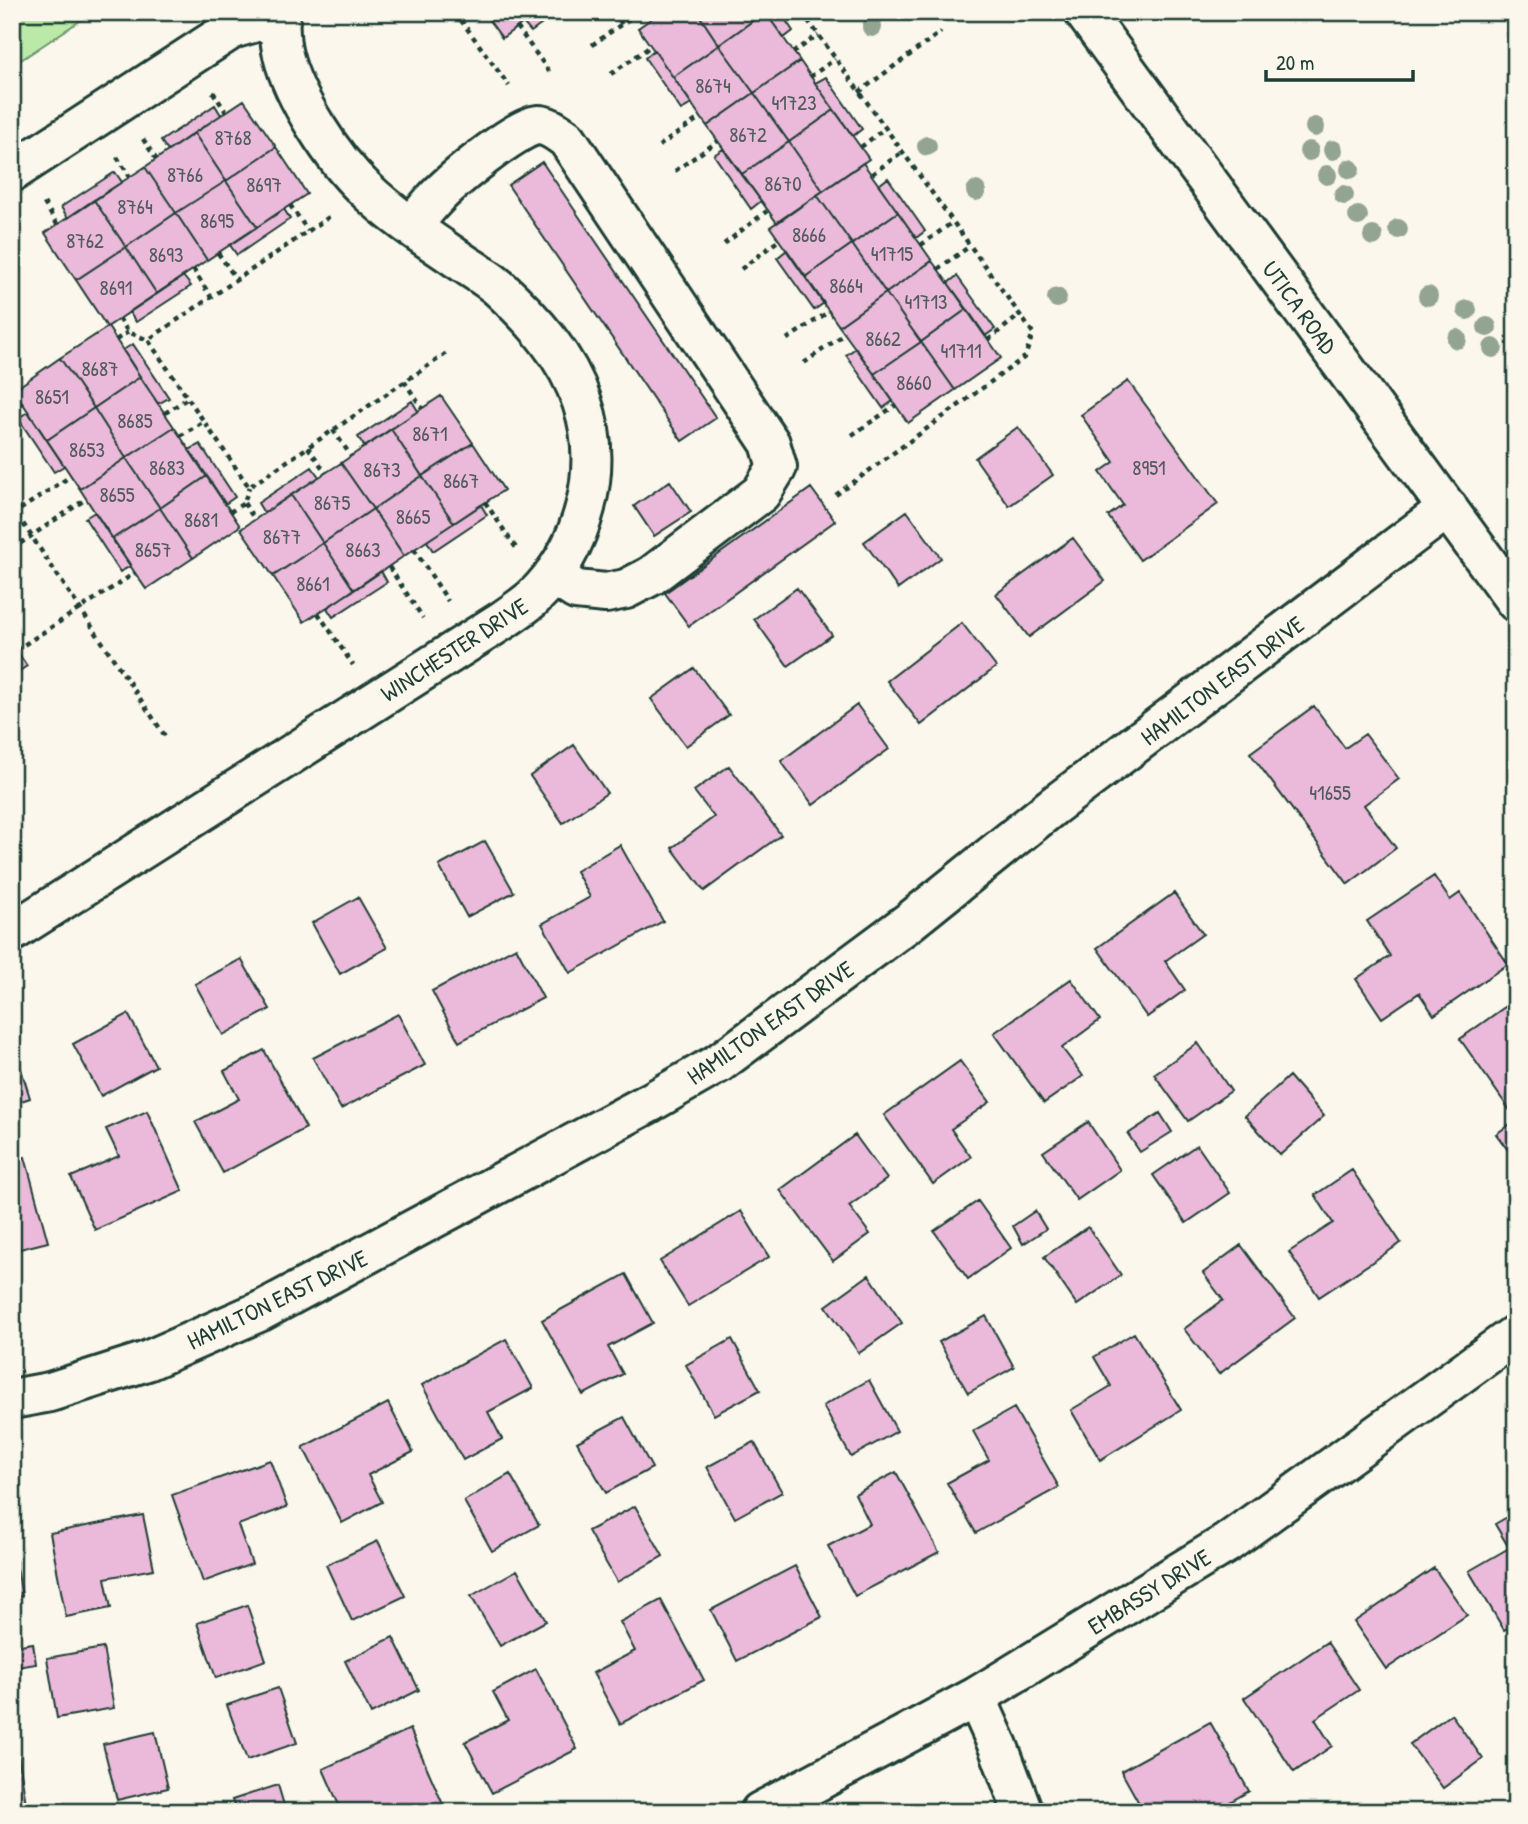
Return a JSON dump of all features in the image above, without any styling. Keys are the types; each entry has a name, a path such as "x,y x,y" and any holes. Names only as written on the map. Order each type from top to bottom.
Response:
{"street":[{"name":"UTICA ROAD","path":"1084,12 1516,602"},
{"path":"12,172 232,29 279,17"},
{"name":"WINCHESTER DRIVE","path":"12,932 503,620 532,598 539,567 571,545 586,510 591,451 582,402 567,369 536,323 495,285 412,227 365,189 333,153 292,86 282,53 279,17"},
{"path":"412,227 456,178 522,131 537,125 548,127 567,139 771,443 777,467 761,493 651,576 626,589 606,593 576,590 539,567"},
{"name":"HAMILTON EAST DRIVE","path":"12,1399 50,1392 147,1360 261,1311 719,1063 909,922 1052,807 1448,508"},
{"name":"EMBASSY DRIVE","path":"760,1812 976,1697 1227,1543 1516,1334"},
{"path":"976,1697 1023,1812"}],"path":[{"path":"456,12 510,87"},
{"path":"614,12 622,24"},
{"path":"592,46 639,12"},
{"path":"802,12 1033,333 1025,357 833,497"},
{"path":"517,27 551,74"},
{"path":"859,92 941,32"},
{"path":"793,53 818,35"},
{"path":"611,74 651,46"},
{"path":"810,77 835,59"},
{"path":"659,146 701,117"},
{"path":"861,147 886,128"},
{"path":"676,171 718,141"},
{"path":"872,174 902,152"},
{"path":"116,155 130,177"},
{"path":"290,205 308,232"},
{"path":"148,340 340,210"},
{"path":"724,244 767,211"},
{"path":"920,245 953,222"},
{"path":"741,269 779,240"},
{"path":"938,269 970,246"},
{"path":"218,253 237,280"},
{"path":"193,269 211,297"},
{"path":"787,339 830,311"},
{"path":"988,340 1020,315"},
{"path":"119,318 128,332 148,340 249,487"},
{"path":"116,340 128,332"},
{"path":"804,363 845,333"},
{"path":"230,512 244,503 249,487 450,351"},
{"path":"404,382 422,408"},
{"path":"164,413 188,398"},
{"path":"12,409 22,403"},
{"path":"852,436 896,405"},
{"path":"180,436 204,421"},
{"path":"333,430 351,456"},
{"path":"308,447 326,473"},
{"path":"14,514 71,476"},
{"path":"12,550 86,499"},
{"path":"485,502 539,567"},
{"path":"244,503 255,520"},
{"path":"12,506 14,514 32,536 167,739"},
{"path":"414,549 455,611"},
{"path":"388,567 429,626"},
{"path":"16,650 135,573"},
{"path":"318,613 357,671"}],"green space":[{"path":"12,12 93,12 12,66"}],"building":[{"path":"483,12 538,12 502,38"},
{"path":"538,12 559,12 531,32 523,23"},
{"path":"661,12 697,12 719,45 673,77 638,28"},
{"path":"697,12 765,12 719,45"},
{"path":"765,12 800,61 754,93 719,45"},
{"path":"765,12 780,12 793,31 784,38"},
{"path":"719,45 754,93 707,126 673,77"},
{"path":"654,50 692,104 681,110 645,58"},
{"path":"800,61 834,110 789,142 754,93"},
{"path":"826,77 862,129 853,136 815,83"},
{"path":"754,93 789,142 742,174 707,126"},
{"path":"244,100 276,147 226,181 194,133"},
{"path":"215,105 221,115 168,151 161,141"},
{"path":"834,110 869,159 823,191 789,142"},
{"path":"194,133 226,181 176,213 145,167"},
{"path":"789,142 823,191 777,223 742,174"},
{"path":"276,147 307,194 257,227 226,181"},
{"path":"723,149 761,201 751,209 714,155"},
{"path":"542,162 716,418 682,441 508,185"},
{"path":"863,163 898,212 852,244 817,195"},
{"path":"145,167 176,213 126,247 94,200"},
{"path":"115,172 122,182 68,218 61,207"},
{"path":"888,178 925,231 916,238 879,185"},
{"path":"226,181 257,227 207,260 176,213"},
{"path":"817,195 852,244 805,277 770,227"},
{"path":"94,200 126,247 76,280 45,233"},
{"path":"284,209 290,219 237,255 230,245"},
{"path":"898,212 932,261 886,293 852,244"},
{"path":"176,213 207,260 157,294 126,247"},
{"path":"852,244 886,293 839,326 805,277"},
{"path":"126,247 157,294 107,327 76,280"},
{"path":"787,250 824,303 814,310 777,258"},
{"path":"932,261 967,309 921,342 886,293"},
{"path":"183,276 191,286 136,322 129,312"},
{"path":"957,276 995,329 985,336 948,283"},
{"path":"886,293 921,342 874,374 839,326"},
{"path":"967,309 1001,358 955,390 921,342"},
{"path":"108,327 140,377 94,408 60,358"},
{"path":"921,342 955,390 908,423 874,374"},
{"path":"133,344 169,398 158,404 123,350"},
{"path":"856,348 893,401 883,408 846,355"},
{"path":"60,358 94,408 47,440 14,390"},
{"path":"140,377 174,427 126,458 94,408"},
{"path":"1128,381 1218,504 1140,560 1108,516 1123,505 1100,472 1114,462 1081,415"},
{"path":"441,396 473,443 422,476 391,429"},
{"path":"412,401 418,411 365,447 358,437"},
{"path":"94,408 126,458 80,489 47,440"},
{"path":"28,412 64,466 54,472 18,418"},
{"path":"174,427 207,476 160,508 126,458"},
{"path":"1018,427 1053,475 1009,506 975,458"},
{"path":"391,429 422,476 373,509 341,463"},
{"path":"473,443 504,490 454,523 422,476"},
{"path":"200,444 235,497 225,504 189,450"},
{"path":"126,458 160,508 112,539 80,489"},
{"path":"341,463 373,509 323,543 291,495"},
{"path":"312,467 319,477 264,513 258,503"},
{"path":"207,476 240,526 193,558 160,508"},
{"path":"422,476 454,523 404,556 373,509"},
{"path":"670,481 691,512 654,536 634,506"},
{"path":"811,488 835,521 689,626 665,593"},
{"path":"291,495 323,543 273,576 241,529"},
{"path":"481,505 487,515 433,551 427,541"},
{"path":"160,508 193,558 146,589 112,539"},
{"path":"373,509 404,556 354,590 323,543"},
{"path":"907,511 941,558 898,589 864,542"},
{"path":"95,512 131,566 120,572 85,518"},
{"path":"1073,538 1105,581 1029,637 996,594"},
{"path":"323,543 354,590 304,622 273,576"},
{"path":"381,571 387,582 333,617 327,608"},
{"path":"797,588 832,635 788,666 754,619"},
{"path":"962,623 996,667 921,725 887,681"},
{"path":"12,644 27,666 12,676"},
{"path":"694,668 729,715 686,746 651,699"},
{"path":"857,705 889,749 813,805 781,761"},
{"path":"1314,706 1345,748 1365,734 1399,779 1364,805 1396,848 1348,884 1250,753"},
{"path":"574,745 607,793 563,823 530,776"},
{"path":"729,766 781,835 704,891 672,848 714,817 694,791"},
{"path":"485,841 514,892 467,917 439,866"},
{"path":"620,845 663,921 570,973 542,924 590,897 576,871"},
{"path":"1434,876 1450,900 1460,893 1508,964 1434,1015 1419,993 1382,1018 1356,979 1390,956 1367,921"},
{"path":"1174,893 1203,934 1165,961 1185,990 1147,1017 1097,948"},
{"path":"358,897 387,948 340,974 312,923"},
{"path":"516,947 543,998 459,1042 432,991"},
{"path":"241,959 270,1009 223,1035 195,984"},
{"path":"1071,979 1100,1020 1062,1048 1083,1076 1044,1103 994,1033"},
{"path":"1516,999 1516,1119 1460,1039"},
{"path":"128,1014 156,1066 101,1096 73,1044"},
{"path":"398,1014 425,1065 341,1109 313,1058"},
{"path":"1198,1043 1231,1091 1188,1121 1154,1074"},
{"path":"12,1044 30,1098 12,1104"},
{"path":"264,1050 306,1128 223,1173 195,1122 239,1099 224,1071"},
{"path":"960,1061 990,1102 951,1129 971,1157 933,1184 884,1115"},
{"path":"1289,1076 1324,1116 1280,1155 1245,1116"},
{"path":"147,1111 183,1191 95,1230 71,1177 119,1156 106,1129"},
{"path":"1160,1113 1172,1132 1140,1152 1128,1134"},
{"path":"1516,1120 1516,1161 1496,1134"},
{"path":"1088,1122 1120,1170 1077,1200 1043,1152"},
{"path":"855,1135 887,1179 849,1206 870,1234 833,1261 780,1190"},
{"path":"1197,1145 1230,1193 1186,1223 1153,1175"},
{"path":"25,1157 48,1242 12,1251 12,1161"},
{"path":"1352,1170 1401,1243 1319,1297 1289,1252 1333,1223 1315,1195"},
{"path":"978,1201 1011,1248 968,1279 934,1231"},
{"path":"741,1211 769,1257 688,1306 660,1261"},
{"path":"1035,1211 1046,1229 1023,1244 1013,1226"},
{"path":"1088,1227 1121,1275 1077,1305 1044,1257"},
{"path":"1241,1245 1295,1318 1219,1374 1184,1329 1223,1300 1203,1273"},
{"path":"626,1274 653,1323 608,1347 623,1374 583,1395 542,1320"},
{"path":"869,1275 902,1323 859,1353 826,1306"},
{"path":"986,1316 1014,1367 968,1393 939,1342"},
{"path":"1134,1333 1181,1410 1100,1460 1071,1410 1111,1386 1094,1357"},
{"path":"506,1339 533,1388 488,1412 502,1439 463,1460 422,1385"},
{"path":"732,1339 760,1390 714,1415 686,1365"},
{"path":"869,1380 897,1431 851,1457 823,1406"},
{"path":"388,1403 413,1452 368,1475 382,1502 342,1523 303,1447"},
{"path":"1014,1408 1059,1487 976,1533 947,1483 989,1460 973,1431"},
{"path":"624,1417 652,1468 606,1493 577,1442"},
{"path":"754,1442 782,1492 735,1518 707,1467"},
{"path":"270,1460 287,1507 238,1525 252,1564 203,1582 172,1495"},
{"path":"896,1472 939,1552 855,1596 828,1546 870,1524 855,1494"},
{"path":"510,1474 539,1525 492,1551 464,1501"},
{"path":"635,1506 663,1556 617,1582 588,1531"},
{"path":"1516,1512 1516,1624 1504,1630 1469,1571 1509,1548 1495,1524"},
{"path":"143,1515 154,1569 105,1578 111,1608 66,1617 50,1533"},
{"path":"12,1539 22,1596 12,1598"},
{"path":"378,1541 405,1596 352,1621 326,1565"},
{"path":"795,1566 822,1617 737,1661 711,1610"},
{"path":"1434,1568 1467,1615 1386,1669 1354,1622"},
{"path":"517,1570 546,1621 500,1646 471,1596"},
{"path":"661,1600 704,1680 620,1724 593,1673 635,1651 620,1622"},
{"path":"247,1605 266,1660 216,1678 197,1623"},
{"path":"393,1637 419,1690 371,1714 345,1661"},
{"path":"1327,1642 1359,1690 1315,1719 1332,1746 1294,1772 1244,1698"},
{"path":"33,1643 36,1664 17,1667 14,1646"},
{"path":"103,1648 114,1708 57,1718 47,1658"},
{"path":"536,1669 577,1749 492,1793 465,1742 508,1720 493,1692"},
{"path":"278,1688 297,1743 247,1760 227,1705"},
{"path":"1451,1714 1483,1759 1443,1788 1410,1744"},
{"path":"1210,1722 1249,1791 1212,1812 1144,1812 1121,1771"},
{"path":"410,1729 445,1809 438,1812 342,1812 323,1769"},
{"path":"155,1732 168,1788 117,1800 103,1744"},
{"path":"18,1753 27,1810 12,1812 12,1754"},
{"path":"278,1785 286,1812 236,1812 232,1800"}]}
